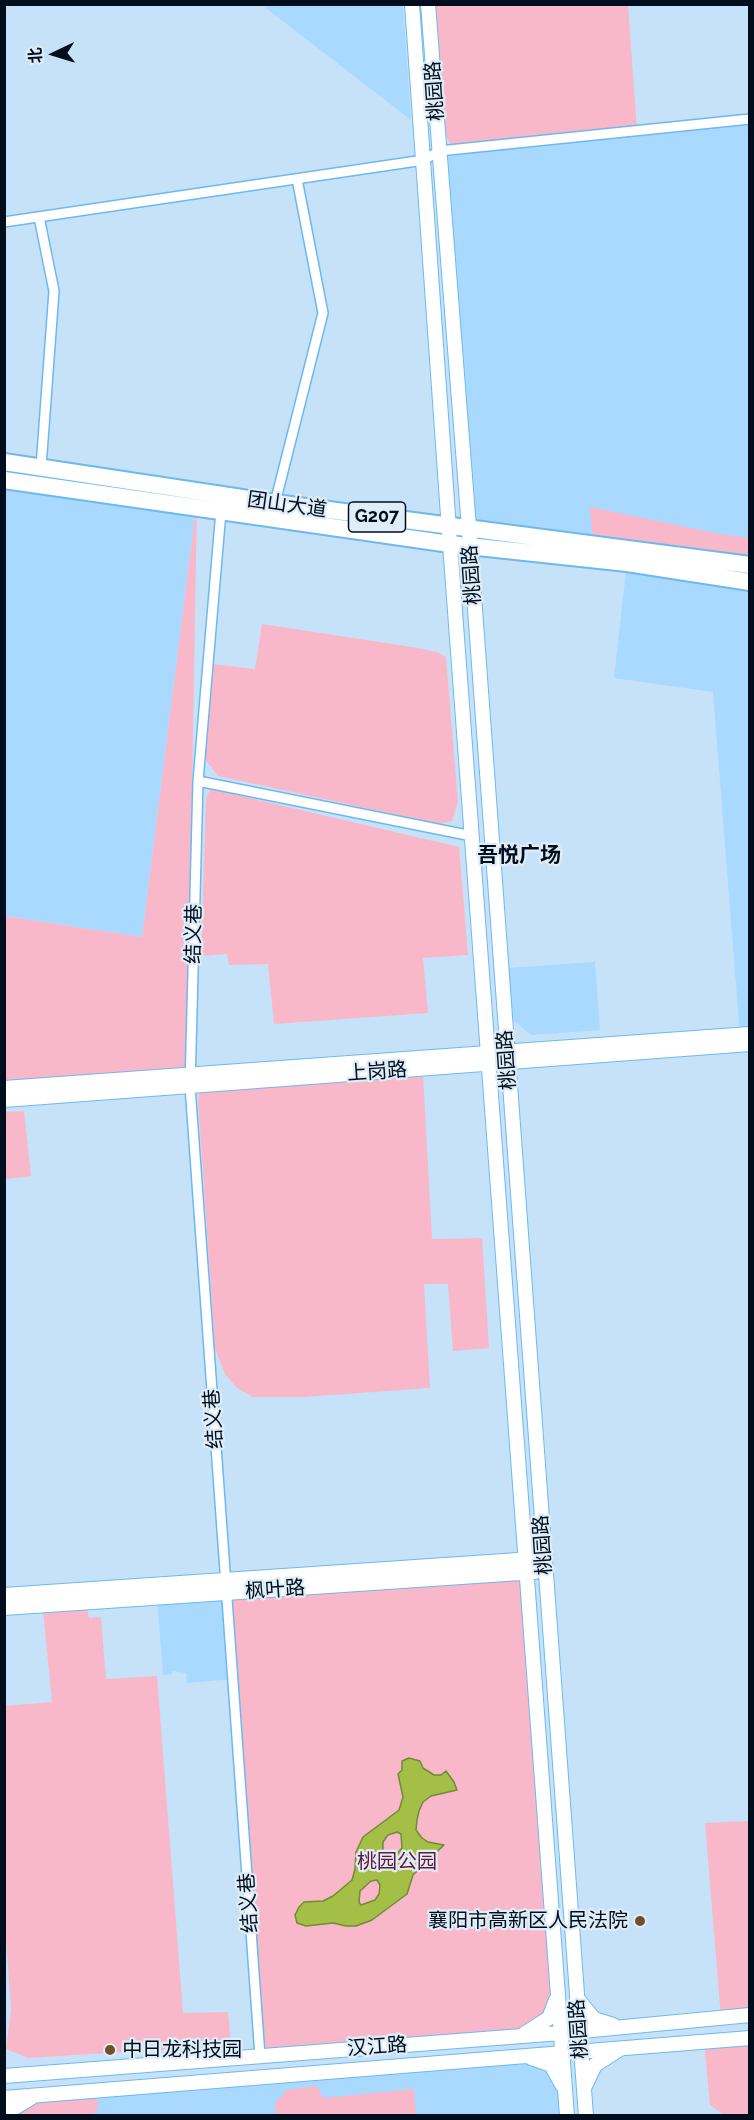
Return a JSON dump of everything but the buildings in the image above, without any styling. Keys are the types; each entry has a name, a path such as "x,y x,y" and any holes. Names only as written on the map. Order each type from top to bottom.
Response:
{"highway":[{"name":"团山大道","path":"4,462 275,504 604,544 750,565"},
{"name":"团山大道","path":"4,480 470,547 627,562 750,582"}],"main road":[{"name":"桃园路","path":"412,4 448,526 567,2115"},
{"name":"桃园路","path":"428,4 586,2115"},
{"path":"505,1030 528,1055 509,1082"},
{"path":"487,1034 468,1060 490,1083"},
{"name":"上岗路","path":"4,1088 191,1080 468,1060 750,1034"},
{"name":"上岗路","path":"528,1055 750,1044"},
{"name":"上岗路","path":"4,1100 191,1080"},
{"name":"枫叶路","path":"4,1595 226,1586 545,1565"},
{"name":"枫叶路","path":"4,1608 226,1586"},
{"path":"521,2036 549,2018 558,1995"},
{"path":"577,1998 594,2019 620,2027"},
{"name":"汉江路","path":"4,2076 561,2033 750,2015"},
{"name":"汉江路","path":"4,2098 750,2038"},
{"path":"584,2088 595,2065 622,2048"},
{"path":"526,2056 551,2066 565,2090"},
{"path":"4,2114 35,2095"}],"street":[{"path":"4,222 424,160 439,151 750,118"},
{"path":"275,504 323,313 297,178"},
{"path":"39,217 54,291 41,467"},
{"name":"结义巷","path":"220,512 198,781 191,1080 260,2056"},
{"path":"198,781 472,836"}],"shaded area":[{"path":"262,5 403,5 411,120"},
{"path":"749,119 749,565 469,528 439,151"},
{"path":"4,477 197,500 142,937 5,916"},
{"path":"627,563 749,582 749,1034 740,1035 713,692 614,678"},
{"path":"595,962 600,1030 531,1035 512,1019 508,968"},
{"path":"227,1593 233,1679 187,1683 186,1673 172,1671 172,1674 163,1675 157,1598"},
{"path":"409,1758 420,1761 423,1768 434,1775 441,1775 446,1771 454,1782 457,1790 431,1796 423,1802 417,1820 416,1830 422,1838 428,1842 444,1845 413,1875 407,1894 372,1920 356,1926 333,1923 306,1926 297,1923 295,1915 304,1902 323,1901 333,1896 352,1880 356,1852 363,1837 399,1810 403,1797 398,1774 402,1770 402,1761","holes":["397,1832 401,1834 402,1848 393,1858 383,1860 383,1842 388,1835","377,1880 380,1885 379,1894 375,1900 361,1905 360,1891 371,1881"]},
{"path":"526,2056 559,2065 563,2116 5,2116 5,2098"}],"green space":[{"path":"433,5 628,5 637,130 455,150 441,129"},
{"path":"197,500 187,1080 5,1093 4,916 142,937"},
{"path":"590,507 749,538 749,565 593,543"},
{"path":"262,624 412,647 437,652 446,657 458,802 452,821 439,824 218,776 205,759 203,663 255,669"},
{"path":"211,789 459,847 468,955 423,958 428,1013 274,1024 268,964 229,965 227,954 201,956 206,797"},
{"path":"423,1075 432,1239 482,1238 489,1348 453,1351 448,1284 424,1284 430,1388 304,1397 253,1397 237,1388 225,1374 215,1349 199,1092"},
{"path":"24,1111 31,1176 5,1179 5,1112"},
{"name":"桃园公园","path":"527,1572 558,1995 549,2018 521,2036 260,2056 227,1593"},
{"path":"87,1608 89,1618 101,1617 106,1679 157,1676 183,2013 228,2012 231,2045 28,2058 6,2049 11,2010 4,1909 4,1706 52,1702 43,1610"},
{"path":"749,1821 749,2015 721,2018 705,1823"},
{"path":"749,2038 749,2115 724,2115 710,2105 704,2041"},
{"path":"317,2086 323,2098 414,2089 416,2115 276,2115 275,2103 287,2090"},
{"path":"92,2097 98,2100 95,2113 73,2116 8,2116 37,2102"}],"place":[{"name":"襄阳市高新区人民法院","path":"640,1921"},
{"name":"中日龙科技园","path":"110,2050"}],"district":[{"name":"吾悦广场","path":"519,856"}]}
